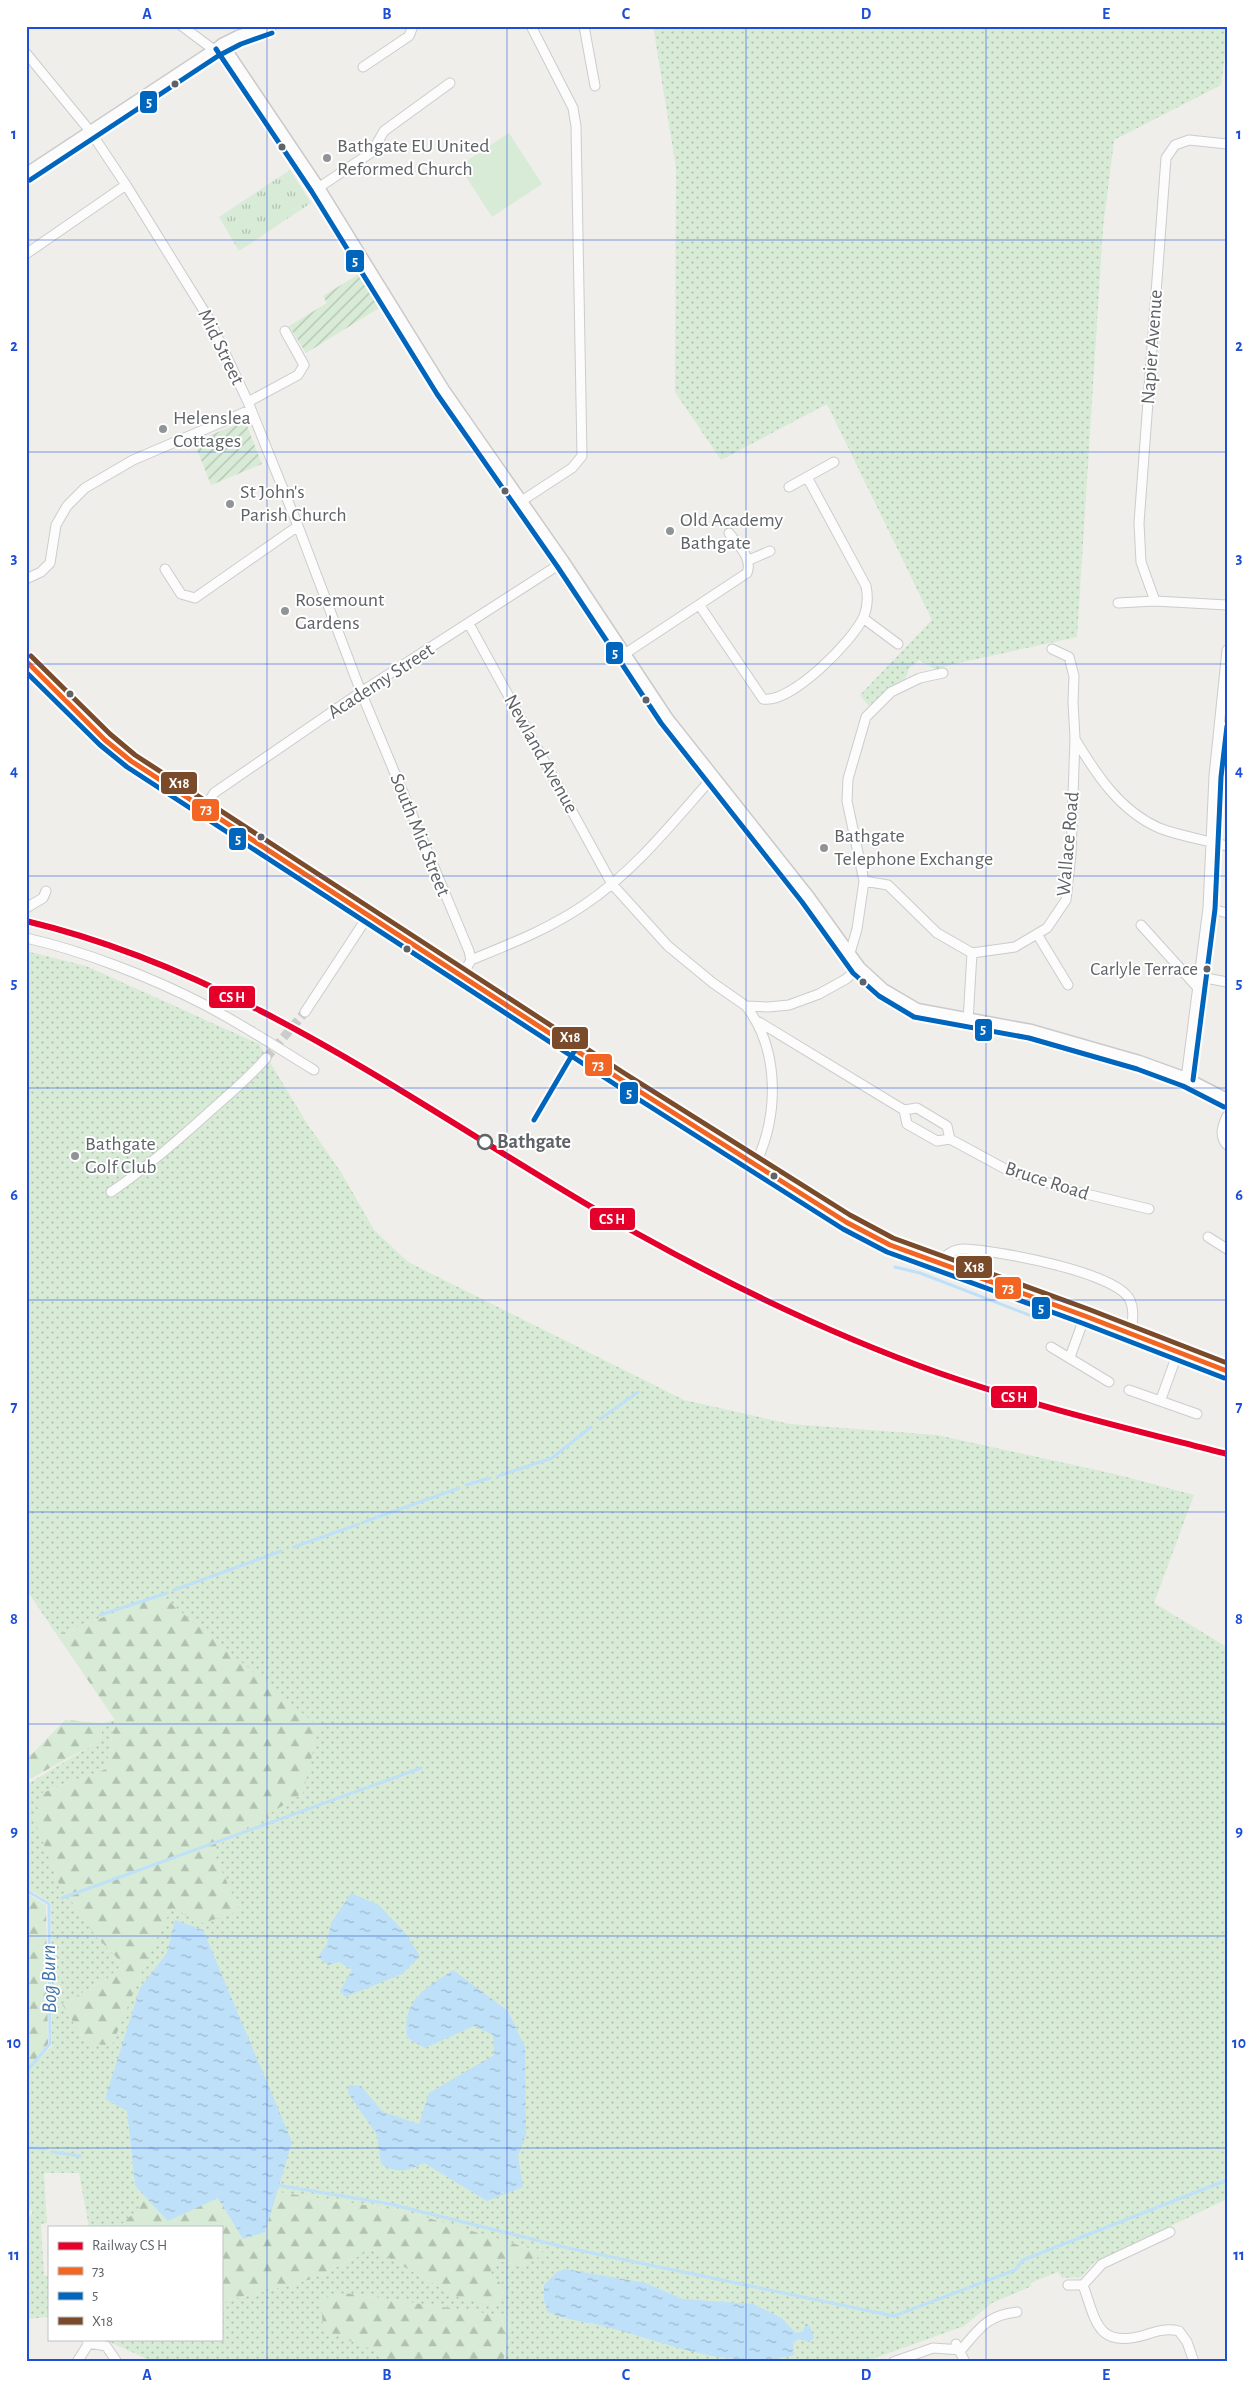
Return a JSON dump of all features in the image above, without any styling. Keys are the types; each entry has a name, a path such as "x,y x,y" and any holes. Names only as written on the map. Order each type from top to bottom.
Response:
{"main road":[{"path":"270,26 238,37 218,48 318,188 443,390 563,562 666,719 850,953 859,968 883,990 917,1010 968,1021 1031,1031 1139,1062 1186,1079 1227,1100"},
{"path":"26,661 105,740 131,762 846,1222 890,1245 1085,1316 1227,1371"}],"street":[{"path":"26,174 218,48 182,26"},
{"path":"362,67 409,36 412,26"},
{"path":"520,502 572,468 582,456 576,126 573,108 531,26"},
{"path":"584,26 595,86"},
{"name":"Mid Street","path":"26,54 90,132 126,185 209,320 249,406 298,526 361,692"},
{"path":"318,188 372,152 384,131 450,83"},
{"name":"Napier Avenue","path":"1155,601 1141,562 1139,523 1166,158 1175,145 1189,140 1227,144"},
{"path":"26,254 126,185"},
{"path":"26,579 41,572 50,563 56,525 67,506 91,484 133,460 249,406 298,374 304,365 285,331"},
{"path":"789,487 834,462"},
{"path":"700,606 763,699 776,699 820,670 863,618 868,596 866,586 807,477"},
{"path":"170,573 181,594 195,598 298,526"},
{"path":"623,655 700,606 747,573 750,567 749,560 729,533"},
{"path":"749,560 770,551"},
{"name":"Academy Street","path":"205,808 214,793 361,692 563,562"},
{"path":"1118,603 1155,601 1227,605"},
{"path":"863,618 898,644"},
{"name":"Newland Avenue","path":"469,624 612,884 668,946 713,983 746,1006 759,1022"},
{"name":"Wallace Road","path":"972,953 1015,948 1047,928 1066,900 1071,854 1075,738 1072,702 1074,676 1069,657 1052,649"},
{"path":"1186,1079 1208,908 1214,776 1227,651"},
{"path":"850,953 857,929 864,882 847,801 848,779 866,717 890,692 920,678 943,673"},
{"name":"South Mid Street","path":"361,692 471,960"},
{"path":"1075,738 1100,780 1131,811 1159,828 1227,846"},
{"path":"1214,776 1227,778"},
{"path":"462,976 471,960 555,922 612,884 654,844 713,777"},
{"path":"864,882 888,885 937,933 972,953 968,1021"},
{"path":"26,908 43,898 46,891"},
{"path":"1208,908 1227,913"},
{"path":"304,1012 368,916"},
{"path":"1141,925 1198,988"},
{"path":"1037,934 1068,986"},
{"path":"26,938 71,949 181,994 246,1028 314,1070"},
{"path":"746,1006 768,1008 789,1005 819,994 846,979 859,968"},
{"path":"1200,977 1227,982"},
{"path":"755,1165 764,1146 770,1122 772,1094 770,1068 759,1022"},
{"name":"Bruce Road","path":"759,1022 904,1110 917,1108 947,1126 950,1139"},
{"path":"111,1192 137,1175 179,1139 253,1074 266,1058"},
{"name":"Bruce Road","path":"904,1110 907,1124 938,1141 950,1139 1009,1172 1078,1192 1148,1209"},
{"path":"1227,1116 1221,1135 1227,1145"},
{"path":"1208,1237 1227,1248"},
{"path":"938,1263 949,1253 963,1249 1034,1260 1102,1279 1118,1287 1130,1299 1134,1312 1131,1334"},
{"path":"1070,1357 1085,1316"},
{"path":"1051,1347 1109,1382"},
{"path":"1160,1399 1178,1352"},
{"path":"1129,1390 1160,1399 1197,1414"},
{"path":"1083,2286 1102,2264 1170,2232"},
{"path":"1068,2285 1083,2286"},
{"path":"1083,2286 1098,2328 1105,2334 1124,2339 1162,2330 1179,2331 1187,2342 1194,2362"},
{"path":"892,2362 933,2348 959,2347 984,2324 1000,2314 1017,2312"},
{"path":"77,2362 88,2341 106,2346 117,2362"},
{"path":"959,2347 965,2362"}],"green space":[{"path":"653,26 1227,26 1227,55 1225,55 1221,85 1114,140 1103,228 1077,637 949,665 937,670 919,660 909,668 905,680 887,689 869,706 860,695 932,620 827,404 721,460 675,392 676,168"},
{"path":"509,133 542,184 492,217 459,166"},
{"path":"290,170 311,203 239,251 219,217"},
{"path":"359,274 379,308 306,353 289,326 327,303 323,296"},
{"path":"245,421 262,464 211,485 194,442"},
{"path":"26,951 86,966 259,1044 308,1125 341,1172 374,1230 408,1262 684,1400 790,1424 937,1435 1119,1475 1194,1495 1154,1603 1227,1647 1227,2199 1093,2263 1081,2277 1062,2278 1058,2272 1030,2283 1032,2286 992,2303 964,2326 864,2362 503,2362 511,2317 345,2293 323,2329 381,2353 383,2362 154,2362 105,2340 222,2340 222,2304 233,2299 312,2279 373,2249 455,2296 491,2273 494,2260 523,2266 544,2253 405,2211 136,2171 127,2111 135,2186 139,2191 141,2206 120,2226 89,2226 79,2173 44,2173 47,2223 41,2224 44,2276 48,2276 48,2317 26,2319 26,2221 33,2212 26,2207 26,2072 52,2046 51,1903 26,1887 26,1785 96,1743 101,1737 103,1723 115,1720 106,1769 42,1793 94,1934 123,1964 107,1979 62,2004 87,2044 150,1952 172,1907 203,1923 211,1849 303,1793 162,1595 57,1635 26,1589","holes":["646,2283 683,2299 782,2318 796,2333 803,2331 806,2323 803,2341 799,2339 793,2343 603,2326 558,2317"]},
{"path":"161,1595 319,1727 303,1793 212,1849 240,1911 203,1923 172,1908 150,1952 112,2045 87,2044 62,2004 107,1979 123,1964 94,1934 58,1882 33,1816 42,1793 106,1769 115,1720 57,1635"},
{"path":"65,1720 103,1723 101,1737 96,1743 26,1781 26,1756 32,1754"},
{"path":"26,1893 46,1905 48,2044 26,2071"},
{"path":"136,2171 405,2211 545,2253 523,2266 494,2260 491,2273 506,2290 494,2307 455,2296 373,2249 312,2279 233,2299 222,2304 222,2226 120,2226 141,2206"},
{"path":"345,2293 511,2317 503,2362 383,2362 381,2353 323,2330 321,2299"}],"water":[{"path":"351,1893 379,1905 406,1934 420,1956 402,1974 345,1997 340,1991 352,1970 339,1962 328,1965 318,1957 327,1944 331,1923"},
{"path":"175,1920 203,1930 292,2142 265,2232 243,2239 218,2198 168,2221 135,2186 127,2111 105,2099 140,1988 167,1953"},
{"path":"453,1970 508,2011 525,2047 526,2134 518,2156 523,2187 487,2201 424,2163 402,2170 392,2169 381,2164 377,2135 348,2093 349,2085 361,2086 383,2112 419,2124 429,2093 494,2055 493,2035 474,2026 425,2048 407,2038 406,2025 412,2004 433,1983"},
{"path":"565,2269 646,2283 683,2299 753,2304 782,2318 796,2333 803,2331 806,2323 814,2337 810,2342 799,2339 793,2343 794,2355 746,2360 698,2353 603,2326 568,2319 548,2312 544,2301 544,2285 557,2272"}],"waterway":[{"path":"895,1267 920,1273 1042,1320"},
{"path":"600,1419 638,1392"},
{"path":"498,1476 552,1458 591,1427"},
{"path":"466,1485 490,1478"},
{"path":"364,1522 459,1488"},
{"path":"294,1547 359,1524"},
{"path":"174,1590 281,1551"},
{"path":"100,1615 167,1593"},
{"path":"62,1898 421,1768"},
{"name":"Bog Burn","path":"26,1890 49,1904 50,2044 26,2072"},
{"name":"Bog Burn","path":"26,2147 45,2149"},
{"path":"52,2152 80,2156"},
{"path":"277,2185 390,2204 568,2248 894,2316 1015,2270 1023,2260 1227,2180"}],"tunnel":[{"path":"266,1058 305,1012"}],"transit line":[{"name":"5","path":"30,180 218,56 241,44 272,33"},
{"name":"5","path":"216,49 312,192 437,394 557,566 661,723 802,902 853,973 879,996 914,1017 1029,1038 1137,1069 1183,1086 1224,1107"},
{"name":"X18","path":"31,656 110,734 135,755 624,1073 850,1215 893,1238 1088,1309 1227,1363"},
{"name":"73","path":"26,661 105,740 131,761 620,1079 846,1222 890,1245 1085,1316 1227,1371"},
{"name":"5","path":"26,672 100,745 127,767 616,1085 843,1229 887,1252 1082,1323 1224,1378"},
{"name":"5","path":"1193,1080 1215,909 1221,777 1227,726"},
{"path":"26,921 110,945 190,977 267,1014 417,1100 564,1191 638,1234 748,1292 824,1327 900,1359 974,1385 1227,1454"},
{"name":"5","path":"534,1120 575,1050"}],"place":[{"name":"Bathgate EU United Reformed Church","path":"327,158"},
{"name":"Helenslea Cottages","path":"163,429"},
{"name":"St John's Parish Church","path":"230,504"},
{"name":"Old Academy Bathgate","path":"670,531"},
{"name":"Rosemount Gardens","path":"285,611"},
{"name":"Bathgate Telephone Exchange","path":"824,848"},
{"name":"Carlyle Terrace","path":"1207,969"},
{"name":"Bathgate","path":"485,1142"},
{"name":"Bathgate Golf Club","path":"75,1156"}]}
